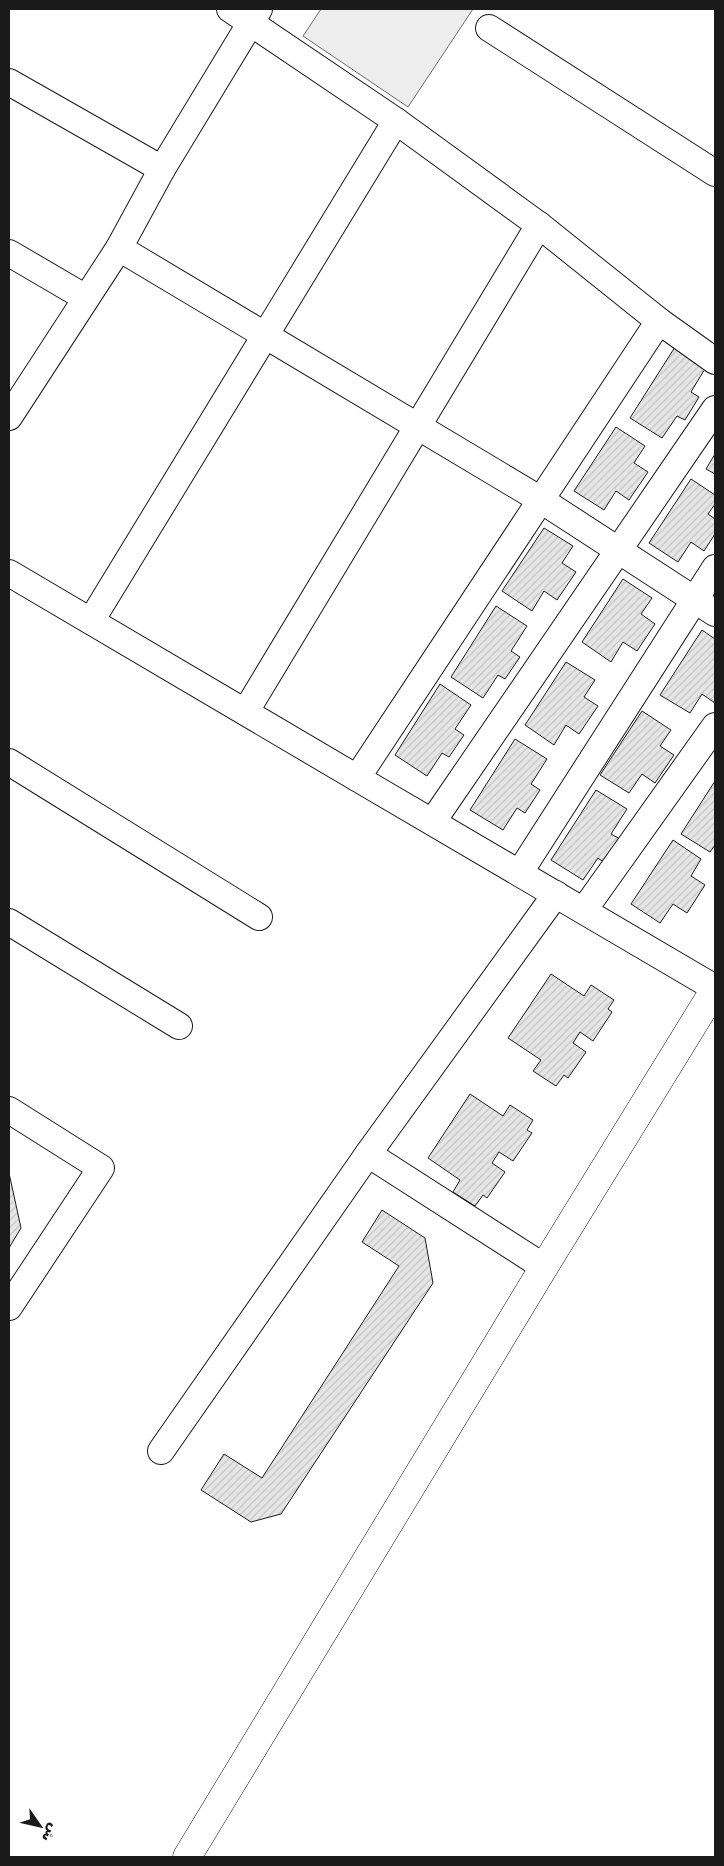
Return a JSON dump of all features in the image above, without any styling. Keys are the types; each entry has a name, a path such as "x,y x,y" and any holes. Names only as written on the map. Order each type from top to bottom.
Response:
{"main road":[{"path":"187,1857 715,989"}],"street":[{"path":"12,406 119,248 246,13 539,225 659,321 715,361"},
{"path":"489,28 715,173"},
{"path":"9,82 162,169"},
{"path":"91,621 396,121"},
{"path":"246,712 539,225"},
{"path":"119,248 541,500 705,606"},
{"path":"9,253 86,298"},
{"path":"357,778 659,321"},
{"path":"434,821 715,409"},
{"path":"520,872 705,606 715,568"},
{"path":"9,573 357,778 434,821 715,989"},
{"path":"584,910 715,726"},
{"path":"9,762 259,917"},
{"path":"161,1451 368,1154 556,894"},
{"path":"9,922 179,1026"},
{"path":"9,1110 101,1168 9,1307"},
{"path":"368,1154 544,1268"}],"shaded area":[{"path":"321,9 473,9 408,107 303,36"}],"building":[{"path":"675,347 706,367 691,392 699,397 685,420 677,416 662,438 630,418"},
{"path":"616,427 645,446 634,463 648,472 629,500 616,491 604,510 574,491"},
{"path":"715,454 715,474 706,469"},
{"path":"691,479 715,495 715,504 708,514 715,519 715,534 704,551 691,542 678,562 649,543"},
{"path":"544,528 573,546 562,563 576,572 557,600 544,591 532,611 502,591"},
{"path":"623,579 652,598 641,614 655,624 637,651 623,642 611,662 582,642"},
{"path":"496,606 527,626 511,651 520,657 505,679 498,675 483,698 451,677"},
{"path":"702,630 715,639 715,703 702,694 690,713 660,695"},
{"path":"566,662 595,680 584,697 598,706 579,734 566,725 554,745 525,725"},
{"path":"440,684 471,705 455,729 464,735 449,757 442,753 427,776 395,755"},
{"path":"642,711 671,730 660,746 674,755 655,783 642,774 629,793 600,775"},
{"path":"515,739 547,759 531,784 540,790 525,813 517,808 503,830 470,810"},
{"path":"715,781 715,845 710,852 681,834"},
{"path":"596,790 627,809 611,834 620,839 605,863 598,858 583,880 551,860"},
{"path":"673,840 701,859 691,876 705,885 687,913 673,904 660,923 631,904"},
{"path":"551,974 584,996 591,985 614,1000 608,1009 612,1012 593,1041 580,1032 573,1043 586,1052 568,1078 564,1075 556,1086 533,1071 541,1060 508,1038"},
{"path":"470,1094 503,1116 510,1105 533,1120 527,1130 532,1133 513,1161 499,1152 492,1163 505,1172 487,1198 483,1195 475,1206 453,1192 460,1180 428,1158"},
{"path":"9,1173 21,1228 9,1248"},
{"path":"382,1210 425,1238 433,1283 281,1514 251,1522 201,1490 224,1454 262,1478 399,1266 362,1242"}]}
